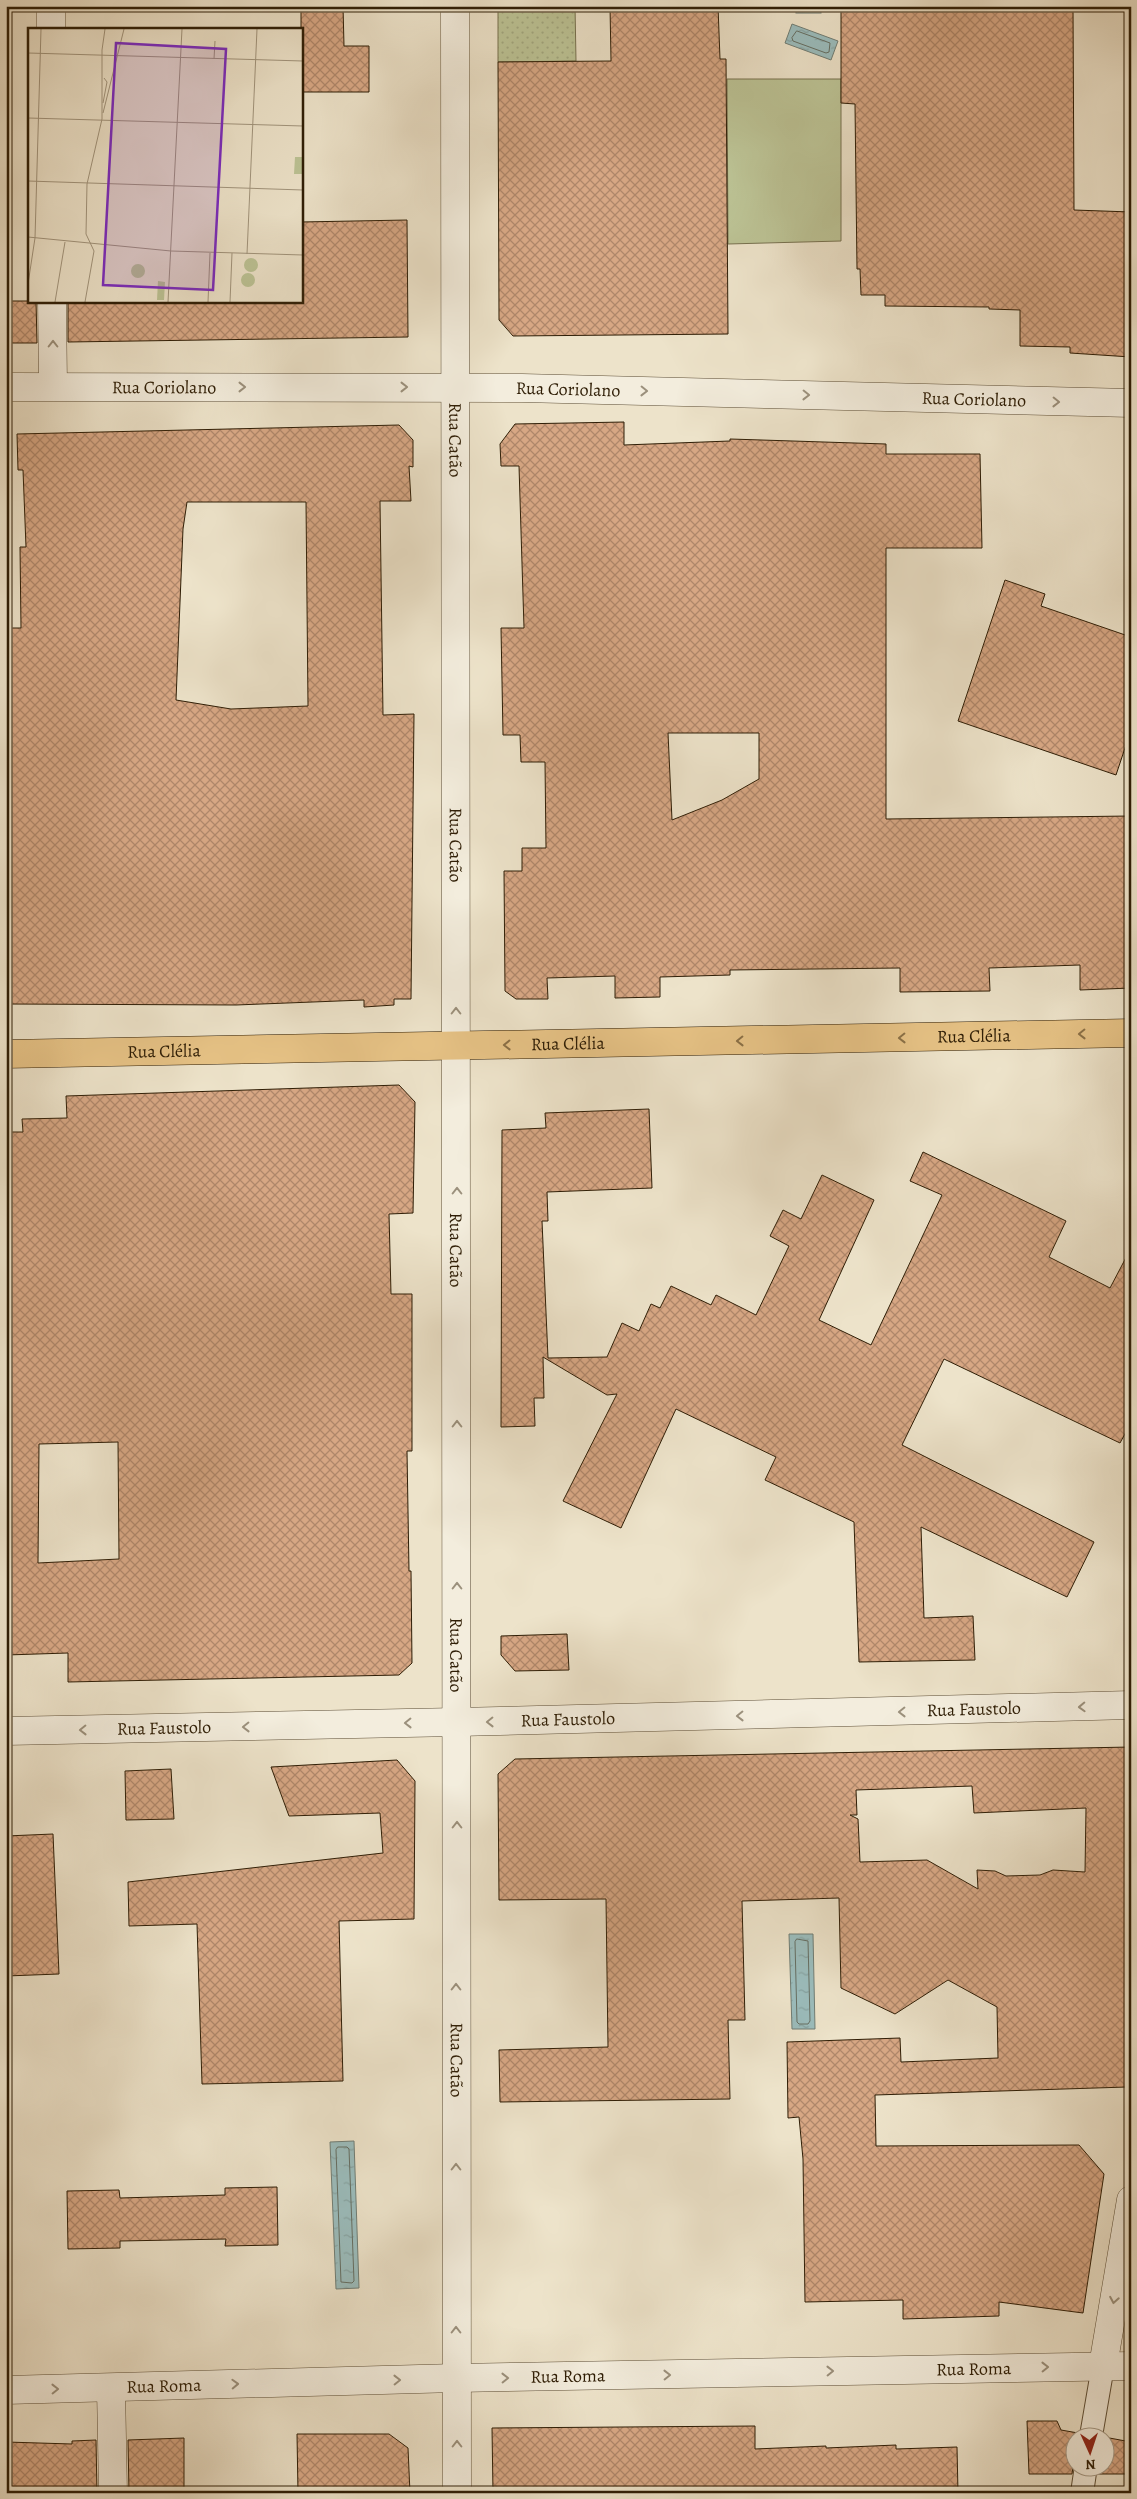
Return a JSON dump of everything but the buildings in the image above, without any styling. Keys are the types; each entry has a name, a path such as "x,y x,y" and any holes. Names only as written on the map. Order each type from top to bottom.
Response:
{"main road":[{"name":"Rua Clélia","path":"6,1054 1131,1033"}],"street":[{"path":"51,6 51,28"},
{"name":"Rua Catão","path":"455,6 457,2493"},
{"path":"52,302 53,386"},
{"name":"Rua Coriolano","path":"6,387 455,387 1131,403"},
{"name":"Rua Faustolo","path":"6,1731 1131,1705"},
{"path":"1093,2426 1131,2200"},
{"name":"Rua Roma","path":"6,2390 456,2378 1131,2366"},
{"path":"111,2388 113,2493"},
{"path":"1082,2493 1085,2476"}],"green space":[{"path":"498,6 575,6 576,61 498,62"},
{"path":"727,79 841,79 841,241 728,244"}],"water":[{"path":"796,6 821,6 821,13 796,13"},
{"path":"792,24 838,41 831,60 785,43"},
{"path":"789,1934 813,1934 815,2029 792,2029"},
{"path":"354,2141 359,2288 336,2289 330,2142"}]}
